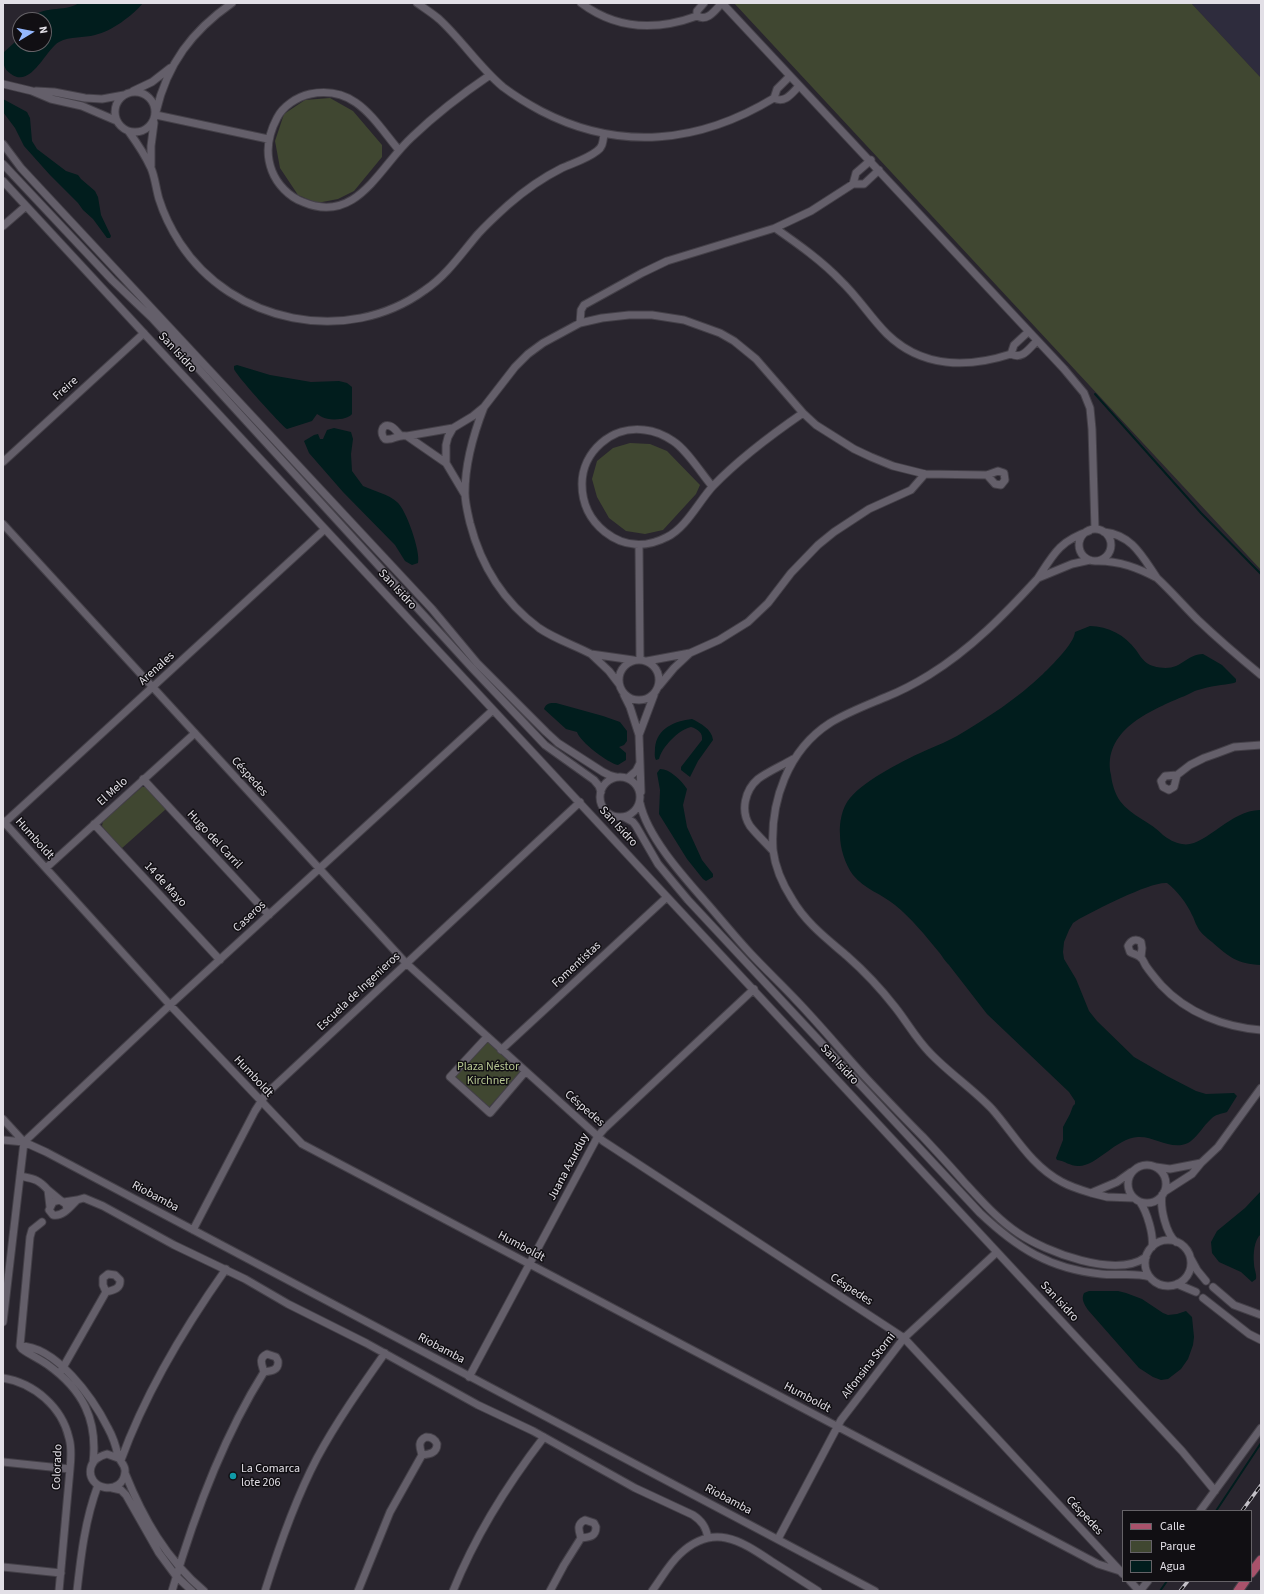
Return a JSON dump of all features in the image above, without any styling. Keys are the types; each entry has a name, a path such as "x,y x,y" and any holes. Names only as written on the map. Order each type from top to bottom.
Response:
{"main road":[{"path":"1252,1572 1261,1560"},
{"path":"1238,1591 1244,1582"}],"street":[{"path":"151,169 151,146 156,115 162,90 172,67 187,44 201,28 232,3"},
{"path":"417,3 439,18 490,75 516,96 550,115 572,125 604,134 660,136 702,130 723,124 751,112 774,98 777,89 790,76"},
{"path":"581,3 603,16 629,24 657,26 681,22 697,16 704,18 708,17 722,3 799,86 871,160 1028,332 1064,369 1084,393 1090,408 1092,429 1092,530"},
{"path":"697,16 697,11 704,3 711,5 713,12"},
{"path":"32,91 54,92 85,98 102,99 124,95 131,92 152,82 172,67"},
{"path":"398,149 360,105 340,94 330,92 307,95 290,103 278,116 268,139 271,169 279,184 286,191 300,201 324,208 343,204 360,195 398,149 453,100 490,75"},
{"path":"3,84 32,91 51,99 82,106 117,121"},
{"path":"781,86 788,88 790,94"},
{"path":"774,98 782,100 786,99 799,86"},
{"path":"129,132 143,132 152,125 156,115 154,104 150,98 139,92 131,92"},
{"path":"124,95 119,100 116,107 115,114 117,121 122,128 129,132 137,142 151,169 164,212 171,228 189,255 212,279 241,299 272,313 299,320 341,321 367,317 388,310 425,291 453,265 496,216 521,194 546,176 596,152 603,144 604,134"},
{"path":"156,115 268,139"},
{"path":"3,144 21,168 154,316 545,745 594,780 599,786 601,803 607,812 613,816 624,817 633,822 658,864 688,900 990,1222 1010,1240 1024,1249 1057,1264 1091,1273 1120,1275 1141,1274 1150,1277 1160,1284 1169,1286 1184,1280 1191,1266 1191,1258"},
{"path":"853,184 856,173 871,160"},
{"path":"3,164 112,280 190,348 426,603 463,654 558,742 608,775 628,778 637,785 642,814 680,874 765,969 797,1001 995,1216 1020,1235 1063,1255 1085,1262 1116,1265 1137,1263 1146,1258 1152,1247 1153,1240 1146,1212 1130,1192 1128,1186 1129,1176 1133,1170"},
{"path":"860,170 868,172 870,179"},
{"path":"580,323 581,310 584,305 642,273 688,254 775,228 811,211 853,184 864,184 879,170"},
{"name":"San Isidro","path":"3,181 1182,1451 1214,1491"},
{"path":"3,226 26,206"},
{"path":"775,228 826,266 888,335 906,348 928,358 961,364 985,362 1011,354 1019,356 1023,355 1037,341"},
{"path":"465,495 446,463 403,436 453,428 484,407 503,381 528,354 549,340 580,323 602,318 629,315 668,316 702,325 734,341 756,359 803,413 833,436 854,449 893,466 925,474 987,475"},
{"path":"1011,354 1012,349 1018,341 1028,332"},
{"name":"Freire","path":"3,462 144,333"},
{"path":"1018,341 1025,343 1027,350"},
{"path":"484,407 470,450 465,495 468,515 476,546 488,569 506,596 516,607 540,629 591,654 608,671 623,692 639,735 640,763 640,799 634,812 624,817"},
{"path":"712,486 674,442 654,432 644,429 627,431 613,435 604,440 592,453 584,470 582,487 585,506 593,521 606,533 622,542 639,545 657,541 675,532 712,486 754,448 803,413"},
{"path":"446,463 446,445 453,428"},
{"path":"619,686 621,671 628,663 690,653 719,640 748,622 768,603 791,573 818,545 834,532 869,509 911,490 925,474"},
{"name":"Céspedes","path":"3,524 406,963 525,1072 598,1136 904,1338 1121,1573"},
{"name":"Arenales","path":"4,823 325,529"},
{"path":"1090,560 1081,553 1079,545 1082,536 1092,530"},
{"path":"1261,675 1196,619 1157,578 1134,546 1124,537 1113,533 1092,530 1072,537 1063,543 1055,552 1038,578 988,630 956,656 908,687 854,710 828,724 818,733 794,759 780,789 775,809 773,851 783,881 800,913 821,935 863,971 905,1019 915,1035 930,1053 968,1086 992,1110 1042,1169 1060,1181 1091,1193 1107,1197 1137,1200 1147,1203 1154,1202 1192,1174 1218,1147 1261,1088"},
{"path":"1098,561 1106,557 1110,550 1109,538 1104,532"},
{"path":"639,545 641,660"},
{"path":"1038,578 1072,564 1090,560 1108,561 1128,565 1157,578"},
{"path":"623,692 632,699 647,699 674,668 690,653"},
{"path":"591,654 641,660 653,665 658,671 660,678 657,689 639,735"},
{"name":"Caseros","path":"24,1142 170,1005 493,710"},
{"name":"El Melo","path":"46,868 195,733"},
{"path":"1177,775 1190,765 1204,758 1234,747 1261,745"},
{"path":"773,851 749,825 744,809 746,799 748,791 760,778 794,759"},
{"path":"628,778 636,771 640,763"},
{"path":"600,792 606,782 616,777"},
{"name":"Hugo del Carril","path":"143,779 269,915"},
{"name":"Escuela de Ingenieros","path":"192,1230 260,1101 266,1094 580,802"},
{"name":"Humboldt","path":"4,823 260,1101 296,1138 310,1149 1098,1564 1121,1573"},
{"name":"14 de Mayo","path":"94,824 220,960"},
{"name":"Fomentistas","path":"501,1050 668,897"},
{"path":"1141,957 1153,975 1163,986 1190,1008 1219,1022 1261,1030"},
{"path":"759,975 765,969"},
{"name":"Juana Azurduy","path":"470,1376 598,1136 754,989"},
{"path":"487,1037 450,1077 490,1113 525,1072"},
{"path":"874,1099 881,1093"},
{"name":"Riobamba","path":"3,1119 24,1142 46,1152 875,1591"},
{"path":"3,1140 24,1142 6,1260 3,1322"},
{"path":"1091,1193 1117,1182 1133,1170 1143,1165 1170,1169 1201,1163"},
{"path":"1154,1166 1162,1172 1165,1179 1166,1186 1163,1194 1162,1209 1170,1235 1184,1247 1197,1270 1206,1281"},
{"path":"20,1176 36,1179 62,1201 67,1206 67,1209"},
{"path":"48,1190 49,1208 53,1215 56,1216"},
{"path":"42,1222 53,1202 84,1198 92,1200 174,1245 226,1269 288,1304 384,1353 445,1388 544,1437 635,1488 693,1515 700,1519 704,1525 708,1538"},
{"path":"77,1200 67,1209 42,1222 32,1230 30,1237 20,1346 22,1349 48,1365 76,1392 85,1404 94,1432 91,1477 102,1488 121,1490 126,1495 159,1554 176,1576 192,1591"},
{"path":"990,1222 995,1216"},
{"path":"1152,1247 1164,1241 1177,1242"},
{"name":"Alfonsina Storni","path":"778,1539 838,1426 904,1338 997,1252"},
{"path":"1146,1258 1147,1270 1150,1277"},
{"path":"120,1459 149,1399 181,1339 226,1269"},
{"path":"1177,1284 1196,1292"},
{"path":"1213,1287 1224,1298 1242,1309 1261,1315"},
{"path":"58,1374 106,1292"},
{"path":"1203,1298 1249,1334 1261,1340"},
{"path":"1216,1308 1224,1298"},
{"path":"20,1346 28,1346 36,1349 63,1367 84,1389 95,1404 114,1440 120,1459 125,1468 125,1473 158,1539 178,1567 204,1591"},
{"path":"265,1591 287,1526 317,1459 344,1412 384,1353"},
{"path":"172,1591 190,1530 214,1469 241,1412 264,1372"},
{"name":"Colorado","path":"3,1378 13,1379 24,1384 39,1393 50,1403 61,1418 70,1439 70,1469 59,1591"},
{"path":"1201,1510 1261,1428"},
{"path":"453,1591 471,1549 499,1500 518,1471 544,1437"},
{"path":"93,1463 103,1455 111,1454 120,1459"},
{"path":"358,1591 390,1512 422,1455"},
{"path":"3,1462 70,1469"},
{"path":"112,1488 121,1483 125,1473"},
{"path":"77,1591 86,1525 91,1503 98,1485"},
{"path":"550,1591 581,1538"},
{"path":"652,1591 679,1554 688,1547 708,1538 730,1538 749,1546 818,1591"},
{"path":"3,1567 61,1573"},
{"path":"1131,1582 1140,1591 1147,1582"}],"shaded area":[{"path":"1191,3 1261,3 1261,78"}],"green space":[{"path":"734,3 1191,3 1261,78 1261,570"},
{"path":"330,98 353,111 382,145 382,157 354,191 338,199 317,203 298,195 280,168 275,141 284,114 305,100"},
{"path":"630,443 650,444 667,451 700,485 696,494 663,530 645,534 626,531 609,518 597,497 592,479 597,461 613,448"},
{"path":"142,787 146,787 166,809 121,849 102,826 103,821"},
{"name":"Plaza Néstor Kirchner","path":"487,1041 521,1072 489,1107 455,1076"}],"water":[{"path":"79,3 143,3 115,27 91,36 63,40 52,48 52,12 40,12 73,6"},
{"path":"12,45 12,52 49,52 32,72 25,76 18,77 6,70 3,53"},
{"path":"3,99 27,112 30,118 32,141 37,149 66,171 78,175 95,191 98,197 101,215 111,236 110,238 107,238 93,219 24,146 15,128 3,112"},
{"path":"237,365 270,375 311,382 339,381 347,383 352,387 352,414 347,418 334,419 325,418 317,414 312,421 287,429 276,419 236,373 234,366"},
{"path":"334,428 351,432 353,439 351,454 352,471 363,486 389,497 401,506 415,541 418,563 412,565 405,561 395,545 343,492 309,453 304,441 318,434 320,439 323,439 327,430"},
{"path":"1090,626 1097,626 1116,632 1127,640 1143,660 1150,665 1170,668 1191,657 1203,654 1222,665 1236,679 1236,682 1234,683 1194,691 1143,716 1131,725 1121,735 1114,746 1110,760 1111,775 1115,792 1120,801 1130,811 1153,826 1167,838 1182,844 1190,844 1199,841 1239,816 1250,811 1261,810 1261,965 1246,963 1234,959 1205,937 1198,928 1185,902 1167,883 1137,891 1098,909 1073,923 1064,942 1064,959 1076,979 1089,1011 1097,1021 1134,1057 1167,1076 1196,1091 1206,1094 1234,1093 1237,1096 1227,1112 1213,1117 1194,1139 1188,1143 1175,1145 1144,1137 1138,1137 1122,1142 1092,1162 1078,1166 1057,1160 1056,1158 1063,1140 1063,1127 1075,1104 1075,1101 1069,1092 987,1014 938,951 907,915 890,901 857,880 848,866 844,856 841,845 840,830 845,806 857,791 887,770 957,736 1002,708 1023,692 1051,666 1067,648 1074,637 1075,632"},
{"path":"556,703 620,722 627,731 627,741 624,745 619,747 626,753 626,760 618,765 613,763 601,756 583,741 577,732 566,729 544,709 548,704"},
{"path":"692,719 708,730 713,740 698,761 690,777 681,770 681,767 702,740 702,735 698,730 691,727 676,735 663,749 659,759 656,760 655,748 659,735 668,727 679,722"},
{"path":"660,769 664,769 675,776 687,789 683,805 687,827 702,860 713,874 713,877 706,881 687,859 659,814 660,790 657,773"},
{"path":"1261,1191 1261,1234 1254,1248 1256,1279 1252,1282 1241,1272 1219,1262 1212,1253 1211,1242 1217,1231 1245,1208"},
{"path":"1089,1291 1118,1291 1126,1293 1142,1299 1168,1315 1186,1311 1192,1317 1194,1337 1188,1359 1181,1369 1168,1379 1161,1380 1139,1368 1088,1310 1083,1302 1083,1297 1084,1293"}],"waterway":[{"path":"1095,394 1201,513 1261,574"},
{"path":"1217,1510 1261,1443"},
{"path":"1160,1591 1166,1582"}],"railway":[{"path":"1243,1510 1261,1485"},
{"path":"1180,1591 1187,1582"}],"place":[{"name":"La Comarca lote 206","path":"233,1476"}]}
